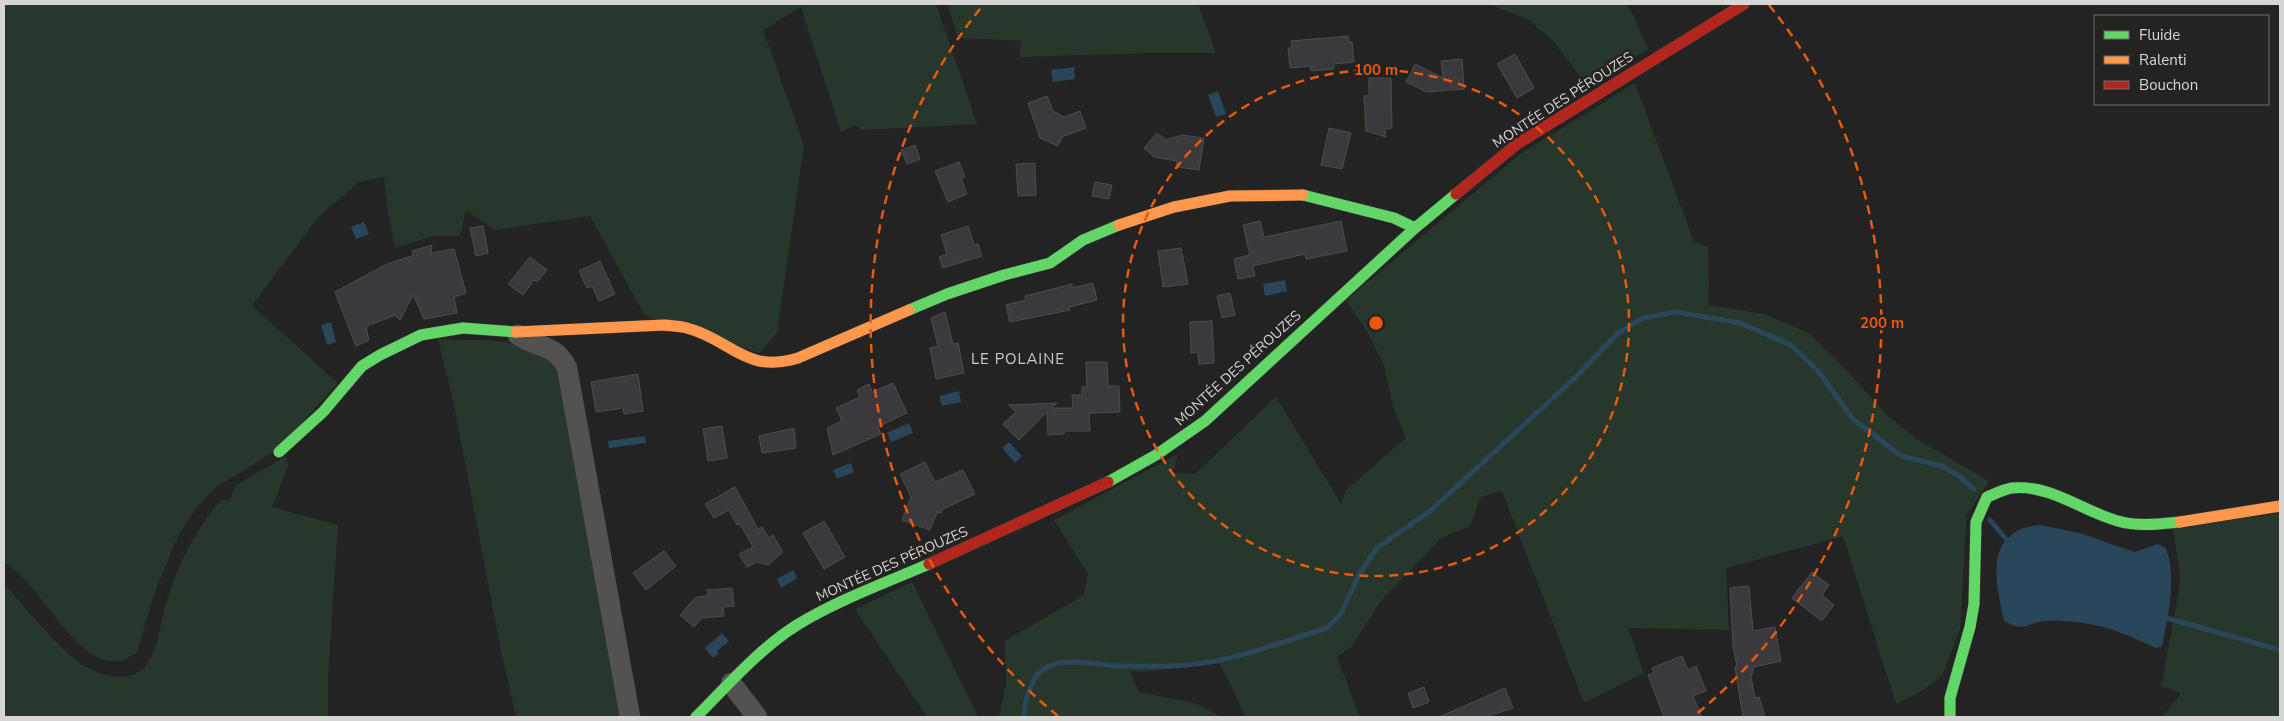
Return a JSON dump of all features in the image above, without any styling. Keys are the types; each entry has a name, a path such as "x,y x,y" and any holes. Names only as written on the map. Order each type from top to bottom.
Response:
{"street":[{"name":"MONTÉE DES PÉROUZES","path":"696,717 765,649 797,626 829,608 1055,508 1132,470 1174,444 1212,415 1414,228 1517,144 1744,4"},
{"path":"279,452 323,412 362,366 405,341 421,335 463,328 514,332 664,324 677,326 717,341 747,358 781,363 798,358 947,294 1050,263 1084,240 1110,228 1202,200 1260,194 1303,195 1394,218 1414,228"},
{"path":"514,332 523,339 552,349 559,354 568,368 630,717"},
{"path":"1950,717 1950,698 1970,627 1974,604 1976,522 1988,497 2013,487 2040,491 2090,511 2131,524 2170,523 2280,506"},
{"path":"731,683 757,717"}],"green space":[{"path":"4,4 936,4 977,124 861,130 855,125 841,132 801,7 763,30 804,145 777,333 759,353 645,316 590,216 495,230 466,210 460,236 433,236 395,248 384,177 359,182 318,217 252,306 338,383 277,450 216,487 196,508 177,538 153,597 137,653 120,661 103,659 88,651 73,638 32,588 18,573 4,563"},
{"path":"947,4 1198,4 1216,53 1019,57 1021,41 958,38"},
{"path":"1488,4 1628,4 1648,49 1587,86 1554,42 1528,19"},
{"path":"1635,83 1694,242 1708,247 1709,305 1764,314 1809,333 1837,360 1886,414 1917,439 1989,481 1967,515 1960,629 1942,676 1922,691 1896,704 1843,536 1726,568 1729,630 1628,628 1644,673 1584,703 1502,491 1481,497 1470,526 1441,538 1380,602 1352,646 1337,657 1360,717 1245,717 1219,663 1142,672 1130,671 1139,692 1198,704 1222,717 999,717 1006,684 1005,641 1084,595 1088,574 1054,520 1178,454 1173,473 1195,474 1276,397 1341,504 1346,490 1406,438 1393,407 1384,365 1368,333 1346,300 1520,154"},
{"path":"438,339 485,340 516,344 545,355 557,364 621,717 516,717 502,656 453,400"},
{"path":"286,456 288,466 272,507 338,525 328,677 328,717 4,717 4,584 48,634 84,666 112,676 122,677 139,672 146,665 153,652 165,607 180,564 202,524 221,500 230,501 235,486"},
{"path":"2280,513 2280,717 2162,717 2181,693 2161,686 2178,597 2180,575 2173,529"},
{"path":"912,582 978,717 927,717 855,609"}],"water":[{"path":"1074,67 1075,79 1053,82 1051,70"},
{"path":"1218,91 1226,114 1216,117 1208,95"},
{"path":"364,222 369,234 356,239 351,227"},
{"path":"1285,280 1287,291 1265,296 1263,284"},
{"path":"331,322 336,342 327,345 321,325"},
{"path":"959,391 961,402 942,406 939,396"},
{"path":"909,423 913,433 891,442 887,433"},
{"path":"645,436 646,443 609,448 608,441"},
{"path":"1009,442 1022,456 1015,463 1002,448"},
{"path":"851,463 854,472 837,479 833,470"},
{"path":"2040,525 2079,533 2135,552 2157,544 2166,548 2171,572 2171,585 2169,609 2162,646 2156,648 2118,632 2083,623 2044,621 2021,627 2004,621 1996,570 2002,546 2009,537 2021,529"},
{"path":"793,570 797,578 781,588 777,579"},
{"path":"722,633 729,641 717,651 719,653 713,658 705,648"}],"building":[{"path":"1348,36 1349,42 1352,42 1354,62 1334,64 1334,69 1311,71 1310,66 1290,68 1288,48 1292,48 1291,41"},
{"path":"1515,54 1534,88 1517,98 1497,64"},
{"path":"1462,59 1464,89 1427,92 1406,82 1415,64 1443,78 1441,61"},
{"path":"1369,78 1391,78 1392,128 1385,129 1386,137 1366,131 1364,96 1369,96"},
{"path":"1047,96 1053,111 1064,117 1080,111 1086,128 1062,137 1058,146 1040,138 1028,103"},
{"path":"1329,128 1351,133 1342,169 1321,165"},
{"path":"1157,133 1166,140 1182,135 1204,138 1199,170 1176,167 1177,161 1154,157 1144,148"},
{"path":"915,145 920,159 907,164 901,150"},
{"path":"959,162 965,177 961,178 967,194 948,202 935,171"},
{"path":"1035,163 1036,195 1018,196 1016,164"},
{"path":"1095,182 1112,185 1109,199 1092,196"},
{"path":"1260,221 1264,237 1341,221 1347,251 1306,259 1305,254 1253,266 1255,276 1238,279 1234,259 1250,255 1243,225"},
{"path":"483,226 488,253 476,256 470,228"},
{"path":"968,226 974,245 978,244 982,256 943,268 939,257 947,254 941,235"},
{"path":"432,245 431,253 454,249 466,293 454,297 457,313 424,319 413,295 400,320 395,315 370,325 366,328 369,340 356,346 335,292 387,264 414,255 412,251"},
{"path":"1181,248 1188,284 1163,287 1158,251"},
{"path":"530,257 547,270 537,282 534,280 523,295 508,284"},
{"path":"600,261 615,294 599,301 592,286 587,288 579,271"},
{"path":"1093,283 1097,300 1069,307 1070,310 1010,322 1006,305 1026,300 1025,296 1072,284 1072,288"},
{"path":"1230,293 1235,315 1222,318 1217,296"},
{"path":"945,312 953,344 958,343 964,373 936,379 930,348 938,346 931,318"},
{"path":"1212,321 1214,363 1199,364 1198,352 1191,353 1190,322"},
{"path":"1086,362 1107,362 1108,386 1119,386 1120,412 1089,413 1090,431 1064,431 1064,434 1048,435 1047,412 1019,440 1003,424 1016,412 1008,405 1057,403 1051,408 1073,408 1072,395 1082,395 1082,387 1087,387"},
{"path":"638,374 643,411 624,414 623,408 596,412 591,382"},
{"path":"893,383 907,413 878,427 881,434 833,455 827,428 842,421 836,408 860,397 857,390 869,384 872,392"},
{"path":"722,426 727,458 708,461 703,429"},
{"path":"794,428 796,448 762,453 759,436"},
{"path":"925,462 935,482 963,470 975,494 943,509 941,513 937,512 930,530 902,520 911,497 900,474"},
{"path":"735,487 758,529 762,527 769,538 773,535 783,552 768,565 757,562 747,567 739,554 753,547 740,524 737,525 729,510 714,518 705,504"},
{"path":"824,521 845,557 824,569 803,533"},
{"path":"664,551 676,566 646,590 633,573"},
{"path":"1812,572 1829,585 1822,595 1834,605 1822,621 1792,598"},
{"path":"1749,586 1753,631 1775,627 1781,661 1754,667 1751,677 1755,698 1759,697 1765,717 1743,717 1735,667 1737,666 1733,646 1730,588"},
{"path":"732,588 734,606 723,607 724,616 702,618 694,627 680,615 696,597 708,596 707,590"},
{"path":"1682,656 1688,670 1696,666 1706,691 1693,696 1702,717 1664,717 1648,675 1654,673 1652,668"},
{"path":"1424,687 1429,702 1413,708 1408,693"},
{"path":"1505,688 1513,708 1485,717 1439,717"}],"waterway":[{"path":"1024,717 1025,704 1033,682 1041,671 1055,664 1082,662 1119,666 1162,666 1205,663 1258,650 1327,628 1340,615 1360,573 1377,548 1430,511 1577,376 1618,333 1643,318 1676,312 1740,323 1791,345 1818,371 1853,419 1901,456 1942,466 1959,476 1974,489"},
{"path":"1990,520 2006,539 2012,543"},
{"path":"2163,617 2280,650"}],"traffic: fast":[{"path":"1108,482 1156,455 1205,421 1415,228 1456,194"},
{"path":"1303,195 1394,218 1415,228"},
{"path":"909,310 947,294 1004,275 1050,263 1083,240 1119,225"},
{"path":"279,452 323,412 362,366 380,355 421,335 463,328 516,332"},
{"path":"1950,717 1950,698 1970,627 1974,604 1976,522 1987,497 2003,490 2026,488 2053,494 2105,517 2126,523 2180,522"},
{"path":"696,717 757,656 797,625 845,600 929,564"}],"traffic: slow":[{"path":"1119,225 1174,207 1230,196 1303,195"},
{"path":"516,332 664,325 678,326 703,333 751,359 765,362 780,362 798,358 909,310"},
{"path":"2180,522 2280,506"}],"traffic: jam":[{"path":"1456,194 1517,144 1744,4"},
{"path":"929,564 1108,482"}],"district":[{"name":"LE POLAINE","path":"1018,359"}]}
